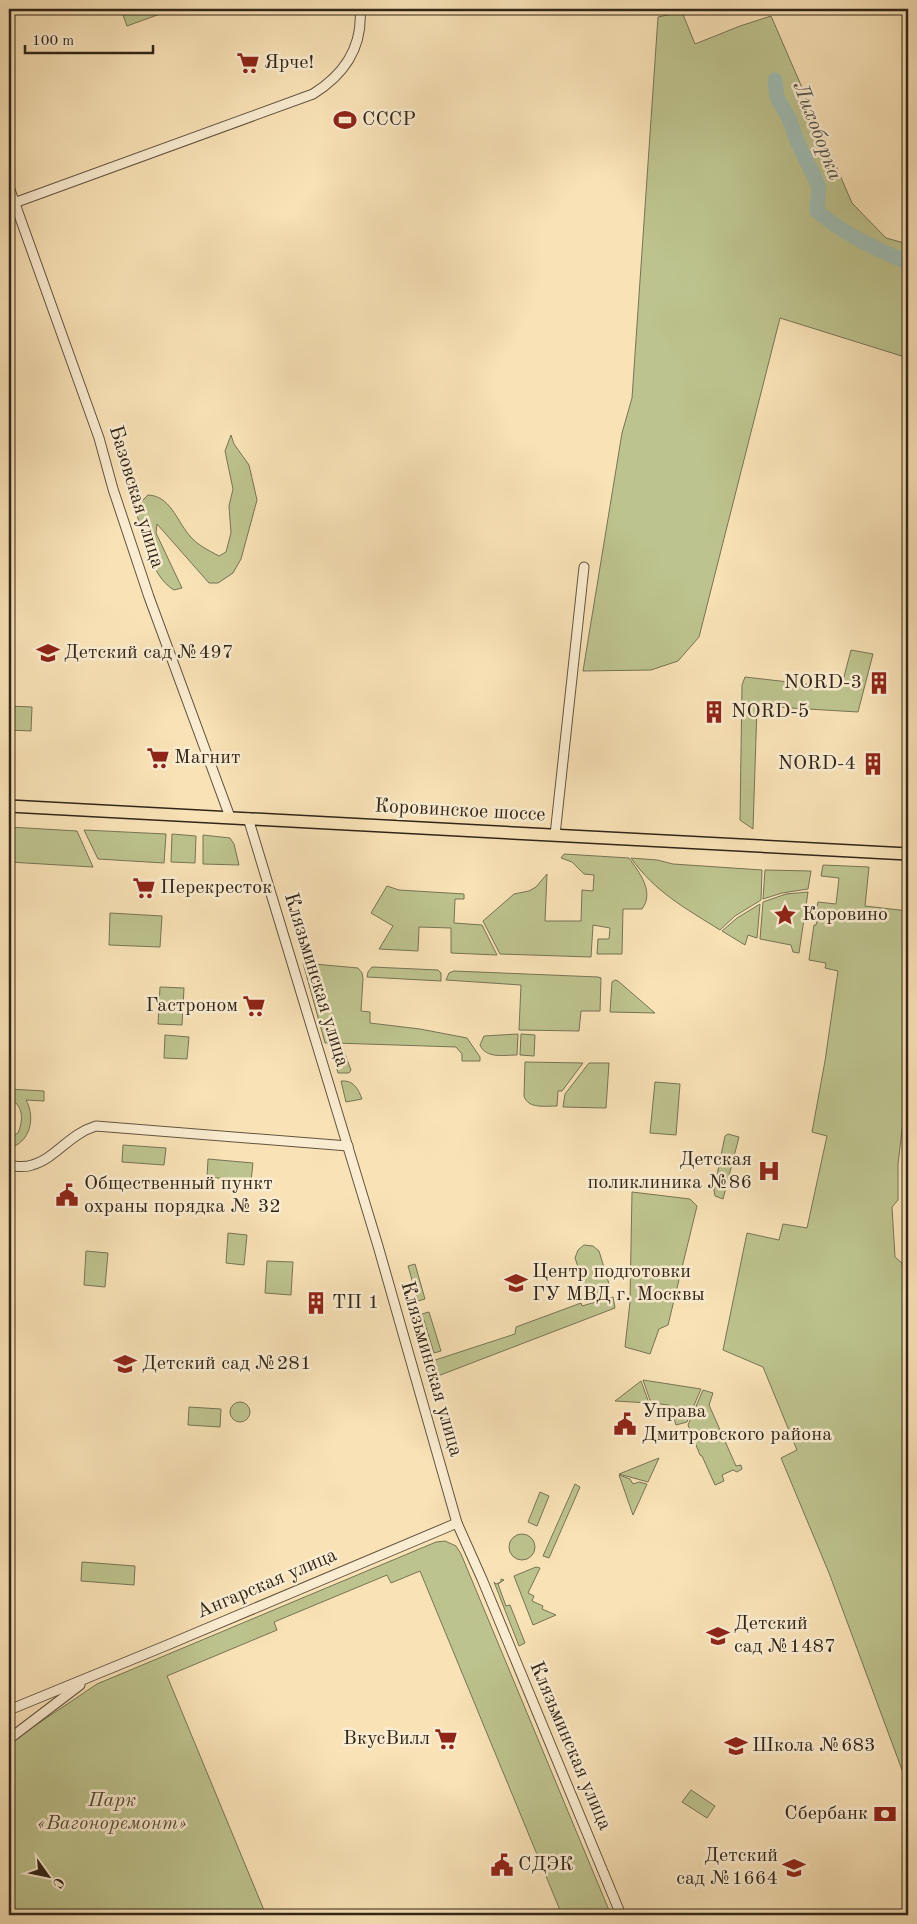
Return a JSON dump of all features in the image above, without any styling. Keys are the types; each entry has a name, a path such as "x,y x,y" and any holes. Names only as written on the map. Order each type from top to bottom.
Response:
{"main road":[{"name":"Коровинское шоссе","path":"9,806 908,854"}],"street":[{"path":"14,204 313,94 329,84 341,72 351,57 361,22 360,9"},
{"name":"Базовская улица","path":"9,187 100,438 113,489 149,597 230,817"},
{"path":"555,835 584,567"},
{"name":"Клязьминская улица","path":"248,818 348,1146 457,1523 621,1915"},
{"path":"9,1166 26,1167 40,1162 77,1134 96,1126 348,1146"},
{"path":"908,1153 908,1221"},
{"name":"Ангарская улица","path":"9,1710 457,1523"},
{"name":"Ангарская улица","path":"9,1739 90,1677"}],"green space":[{"path":"121,9 158,9 160,14 127,26"},
{"path":"682,12 695,44 771,16 852,203 886,238 908,244 908,358 780,318 699,637 678,661 651,670 583,671 622,433 632,398 658,17"},
{"path":"231,435 234,444 249,465 257,500 241,559 233,573 218,583 209,583 157,524 156,533 182,588 174,590 166,584 153,565 135,508 148,495 156,496 172,509 189,535 196,542 219,556 226,552 231,533 229,506 233,489 225,451"},
{"path":"851,650 873,654 858,712 757,706 753,829 740,820 742,685 745,677 841,688"},
{"path":"9,706 32,707 31,731 9,730"},
{"path":"9,827 77,831 93,867 9,862"},
{"path":"84,830 166,834 164,863 98,859"},
{"path":"172,834 196,836 195,863 171,862"},
{"path":"203,835 230,838 234,844 239,865 203,864"},
{"path":"564,854 629,858 641,876 646,889 646,903 642,909 623,909 622,954 597,954 598,939 609,939 610,928 593,925 591,957 500,954 483,921 514,894 529,891 536,887 547,874 545,921 581,921 582,890 593,891 594,875 584,874 572,862 561,858"},
{"path":"631,858 657,860 673,864 762,870 761,900 735,916 720,930 660,890"},
{"path":"823,865 869,867 865,906 908,911 908,1080 898,1164 898,1200 892,1207 895,1257 902,1263 908,1325 906,1355 908,1389 908,1786 829,1573 781,1458 797,1450 763,1367 723,1350 747,1233 779,1240 783,1224 807,1228 827,1136 812,1132 825,1061 838,971 825,968 826,963 809,960 814,925 816,925 818,917 815,916 818,902 836,904 839,878 821,876"},
{"path":"765,870 811,871 808,889 782,893 763,899"},
{"path":"387,886 399,890 464,894 464,899 455,899 454,923 482,925 497,955 451,953 451,928 419,927 418,951 379,949 393,926 371,913"},
{"path":"808,892 799,953 793,952 791,945 760,939 763,902 786,894"},
{"path":"760,904 757,938 748,935 745,945 722,931 737,918"},
{"path":"110,913 162,916 160,947 109,945"},
{"path":"303,963 358,968 362,973 363,979 361,1011 370,1012 370,1023 420,1029 467,1038 480,1057 480,1061 462,1061 462,1054 456,1047 335,1043 343,1049 351,1070 349,1073 338,1073 330,1044 333,1043 325,1043"},
{"path":"372,967 438,970 441,973 441,981 367,977"},
{"path":"454,971 598,977 601,978 600,1011 581,1011 579,1031 519,1030 521,985 446,980 449,973"},
{"path":"615,980 655,1013 610,1012 612,982"},
{"path":"160,987 184,988 182,1025 158,1024"},
{"path":"518,1034 517,1055 501,1056 491,1054 486,1052 480,1045 484,1036"},
{"path":"521,1034 535,1035 534,1056 520,1055"},
{"path":"165,1035 189,1037 187,1059 164,1058"},
{"path":"525,1062 583,1063 562,1091 558,1091 557,1106 542,1106 529,1103 524,1096"},
{"path":"589,1063 609,1063 606,1108 563,1107 565,1094"},
{"path":"341,1081 352,1083 359,1091 362,1099 346,1102"},
{"path":"655,1082 680,1084 676,1135 650,1133"},
{"path":"9,1089 44,1091 44,1101 26,1100 31,1114 29,1129 22,1141 9,1148 9,1139 18,1133 21,1113 17,1104 9,1098"},
{"path":"728,1134 739,1137 723,1199 715,1196 714,1190 725,1136"},
{"path":"123,1145 166,1148 164,1165 122,1162"},
{"path":"208,1159 253,1163 251,1181 207,1177"},
{"path":"632,1192 690,1199 697,1206 668,1325 659,1329 650,1354 625,1347 630,1302"},
{"path":"228,1233 247,1235 244,1265 226,1263"},
{"path":"584,1245 593,1246 599,1251 609,1284 607,1290 600,1296 590,1294 586,1290 575,1258 578,1250"},
{"path":"86,1251 108,1253 105,1287 84,1285"},
{"path":"267,1261 293,1262 291,1295 265,1293"},
{"path":"415,1264 425,1299 418,1301 408,1266"},
{"path":"613,1297 615,1308 430,1379 426,1363 515,1334 516,1327 581,1303 582,1306"},
{"path":"429,1312 441,1351 434,1353 422,1314"},
{"path":"643,1380 701,1389 687,1422 676,1425 669,1405 651,1403"},
{"path":"641,1381 649,1403 615,1401"},
{"path":"703,1390 713,1393 709,1405 736,1466 741,1465 742,1469 737,1472 733,1470 722,1475 724,1481 715,1485 688,1425"},
{"path":"240,1402 247,1405 250,1412 247,1419 240,1422 233,1419 230,1412 233,1405"},
{"path":"189,1407 221,1409 220,1427 188,1425"},
{"path":"659,1458 648,1482 619,1474"},
{"path":"619,1475 630,1479 633,1484 639,1482 647,1484 633,1515"},
{"path":"575,1484 580,1487 549,1558 543,1556"},
{"path":"540,1492 549,1496 537,1526 528,1522"},
{"path":"522,1534 531,1538 535,1547 531,1556 522,1560 513,1556 509,1547 513,1538"},
{"name":"Парк «Вагоноремонт»","path":"445,1541 456,1546 461,1554 611,1915 562,1915 420,1571 391,1583 387,1575 274,1622 277,1630 167,1676 266,1915 9,1915 9,1747 21,1735 97,1684 436,1542"},
{"path":"82,1562 135,1566 134,1585 81,1581"},
{"path":"536,1567 540,1568 528,1593 534,1596 532,1601 543,1606 542,1609 556,1615 533,1625 514,1576"},
{"path":"494,1582 496,1584 501,1582 498,1584 506,1606 510,1605 525,1643 519,1646"},
{"path":"691,1790 715,1806 707,1818 682,1802"}],"waterway":[{"name":"Лихоборка","path":"775,80 777,97 789,118 797,141 819,187 817,211 849,234 908,263"}],"place":[{"name":"Ярче!","path":"248,63"},
{"name":"СССР","path":"345,120"},
{"name":"Детский сад №497","path":"48,653"},
{"name":"NORD-3","path":"879,683"},
{"name":"NORD-5","path":"714,712"},
{"name":"Магнит","path":"158,758"},
{"name":"NORD-4","path":"873,764"},
{"name":"Перекресток","path":"144,888"},
{"name":"Коровино","path":"785,915"},
{"name":"Гастроном","path":"254,1006"},
{"name":"Детская поликлиника №86","path":"769,1171"},
{"name":"Общественный пункт охраны порядка № 32","path":"67,1195"},
{"name":"Центр подготовки ГУ МВД г. Москвы","path":"516,1283"},
{"name":"ТП 1","path":"316,1303"},
{"name":"Детский сад №281","path":"125,1364"},
{"name":"Управа Дмитровского района","path":"625,1424"},
{"name":"Детский сад №1487","path":"718,1636"},
{"name":"ВкусВилл","path":"446,1739"},
{"name":"Школа №683","path":"736,1746"},
{"name":"Сбербанк","path":"885,1814"},
{"name":"СДЭК","path":"502,1865"},
{"name":"Детский сад №1664","path":"794,1868"}]}
